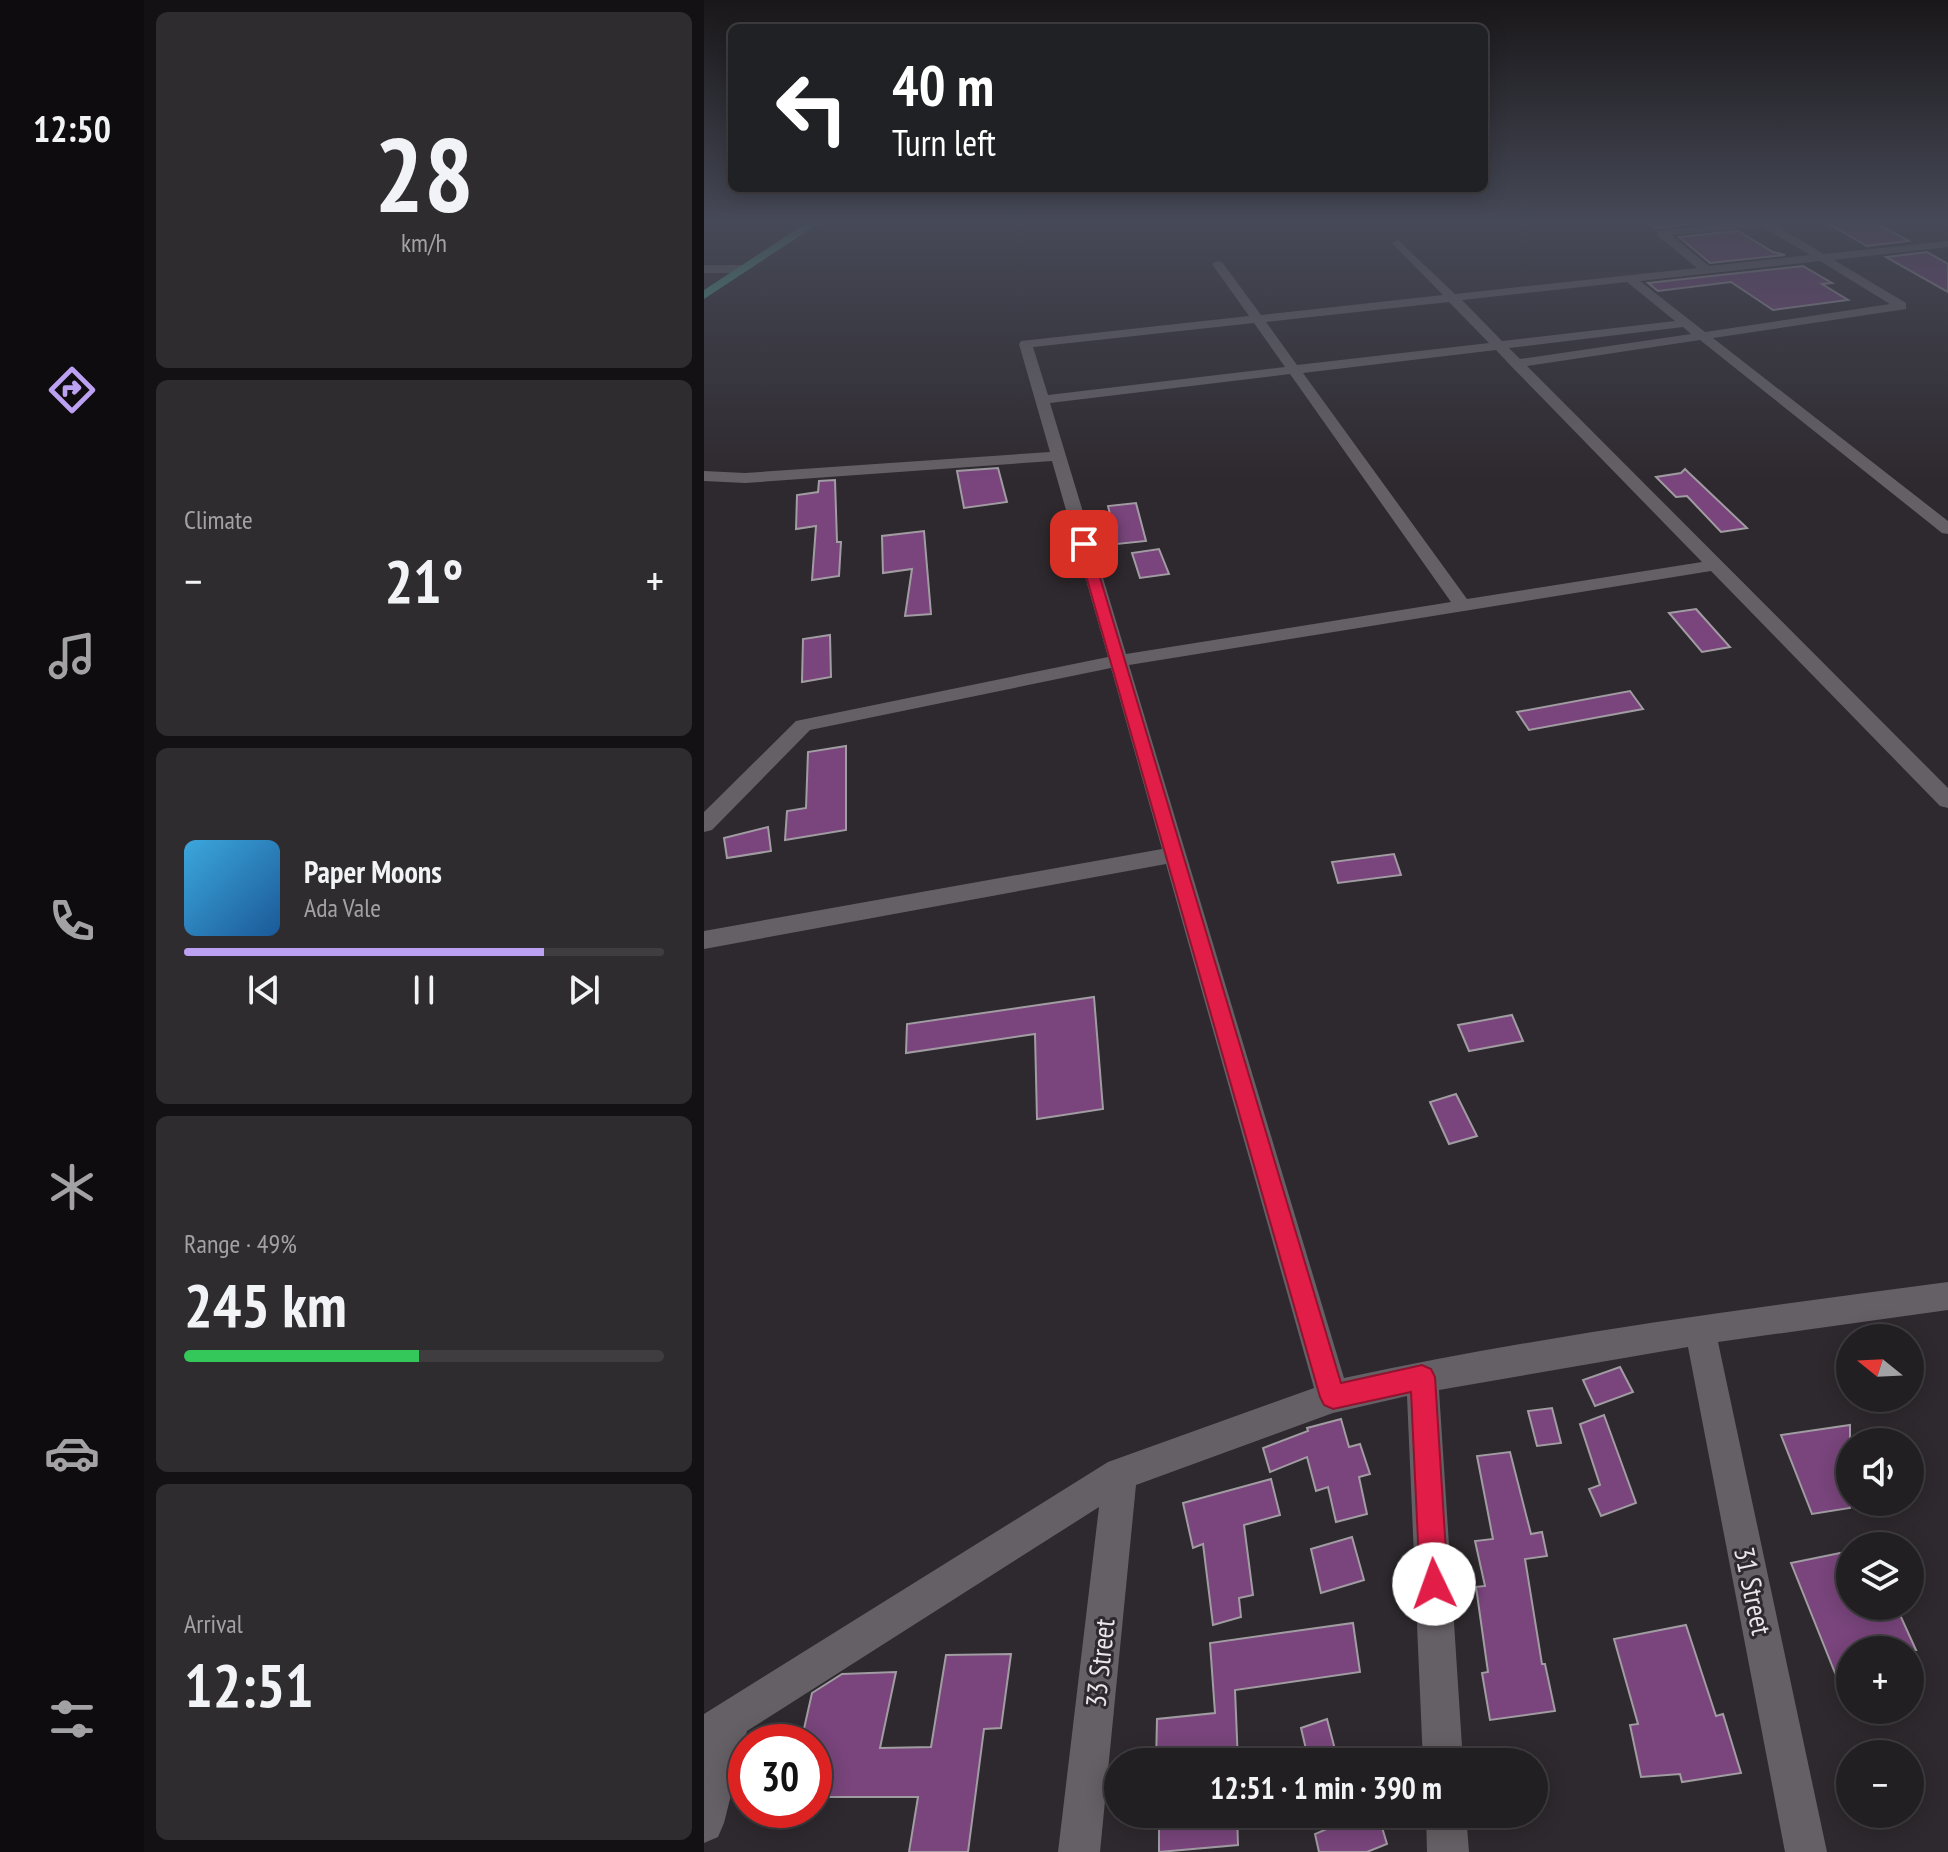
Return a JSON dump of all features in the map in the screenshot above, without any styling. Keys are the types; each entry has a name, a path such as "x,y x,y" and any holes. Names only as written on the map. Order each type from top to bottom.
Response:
{"street":[{"path":"1247,306 1462,605"},
{"path":"1333,1397 1026,344 1383,306"},
{"path":"1460,306 1948,801"},
{"path":"1665,306 1948,529"},
{"path":"1517,364 1899,306"},
{"path":"1042,400 1687,323"},
{"path":"704,476 745,478 1058,456"},
{"path":"704,825 803,725 1118,661 1715,565"},
{"path":"704,940 1174,855"},
{"path":"704,1823 718,1727 1120,1474 1333,1397 1422,1377 1700,1330 1948,1296"},
{"name":"31 Street","path":"1700,1330 1806,1852"},
{"path":"1422,1377 1442,1748"},
{"name":"33 Street","path":"1079,1852 1120,1474"},
{"path":"1447,1828 1448,1852"}],"building":[{"path":"1768,306 1800,306 1773,310"},
{"path":"998,468 1007,502 964,508 957,471"},
{"path":"1685,469 1747,528 1721,532 1687,496 1676,497 1656,477 1681,473"},
{"path":"835,480 837,542 841,542 839,576 812,580 816,526 796,529 797,495 818,492 819,481"},
{"path":"1136,503 1146,541 1117,544 1108,506"},
{"path":"924,531 931,614 905,616 912,569 883,573 882,536"},
{"path":"1159,549 1169,574 1140,578 1132,553"},
{"path":"1696,609 1730,647 1702,652 1669,613"},
{"path":"830,635 831,677 802,682 803,639"},
{"path":"1630,691 1643,709 1529,730 1517,712"},
{"path":"846,746 846,830 785,840 787,811 806,808 808,752"},
{"path":"768,827 771,851 727,858 724,838"},
{"path":"1394,854 1401,875 1338,883 1332,862"},
{"path":"1094,997 1103,1109 1037,1119 1035,1034 906,1053 907,1024"},
{"path":"1512,1015 1523,1041 1469,1051 1458,1025"},
{"path":"1456,1094 1477,1136 1449,1144 1430,1102"},
{"path":"1620,1367 1633,1392 1595,1406 1583,1380"},
{"path":"1552,1408 1561,1443 1537,1446 1528,1411"},
{"path":"1604,1415 1636,1503 1601,1516 1589,1489 1600,1485 1580,1424"},
{"path":"1341,1419 1349,1447 1360,1444 1370,1474 1359,1477 1367,1514 1336,1522 1328,1487 1316,1491 1307,1457 1270,1472 1263,1448 1308,1431 1307,1428"},
{"path":"1850,1425 1850,1428 1836,1428 1836,1510 1812,1514 1781,1435"},
{"path":"1510,1452 1531,1534 1542,1532 1547,1556 1525,1559 1542,1664 1545,1664 1555,1711 1490,1720 1482,1673 1488,1672 1476,1587 1485,1586 1475,1541 1493,1539 1477,1456"},
{"path":"1271,1479 1280,1515 1244,1525 1253,1595 1239,1598 1241,1617 1213,1625 1203,1544 1193,1548 1183,1503"},
{"path":"1352,1537 1364,1580 1321,1593 1311,1549"},
{"path":"1836,1554 1836,1620 1902,1620 1910,1636 1836,1636 1836,1676 1791,1563"},
{"path":"1353,1623 1360,1672 1235,1690 1237,1748 1156,1748 1157,1719 1215,1713 1210,1643"},
{"path":"1686,1625 1716,1716 1723,1714 1741,1773 1682,1782 1680,1774 1641,1777 1630,1725 1638,1724 1614,1639"},
{"path":"1011,1654 1001,1728 984,1729 968,1852 909,1852 918,1797 832,1797 832,1724 805,1724 812,1693 842,1674 896,1672 880,1748 931,1747 946,1655"},
{"path":"1327,1719 1335,1748 1306,1748 1301,1728"},
{"path":"1159,1828 1237,1828 1238,1845 1159,1852"},
{"path":"1329,1828 1382,1828 1387,1844 1367,1852 1319,1852 1315,1834"}],"route":[{"path":"1084,544 1333,1397 1422,1377 1434,1584"}]}
